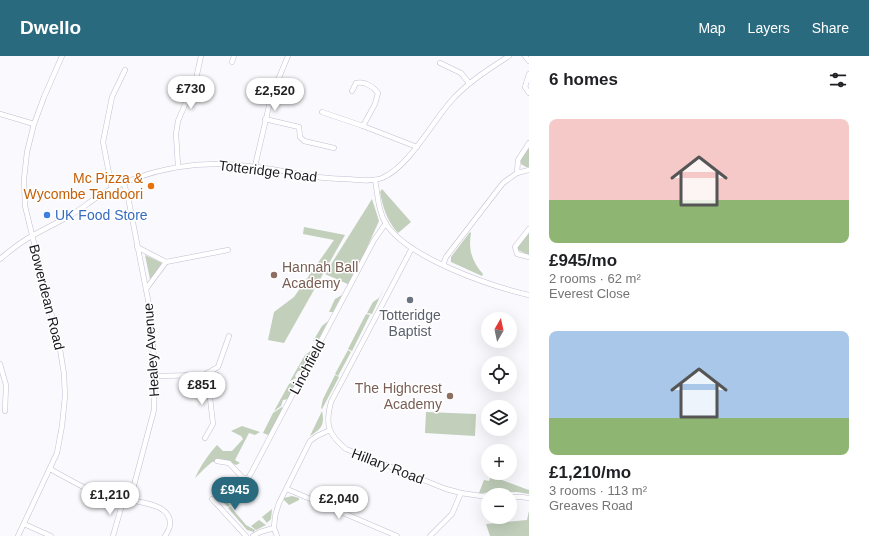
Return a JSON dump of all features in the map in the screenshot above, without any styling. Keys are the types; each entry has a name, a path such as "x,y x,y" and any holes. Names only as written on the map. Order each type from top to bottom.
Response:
{"street":[{"name":"Bowerdean Road","path":"18,536 57,453 65,396 64,374 60,349 25,206 24,179 27,152 34,124 62,56"},
{"path":"178,166 176,134 178,121 196,79 200,56"},
{"path":"232,62 234,56"},
{"path":"255,166 265,118 273,92 288,56"},
{"name":"Totteridge Road","path":"0,259 32,236 71,216 112,188 178,166 203,164 255,166 316,177 360,180 375,180 381,178 392,171 417,147 451,101 470,83 509,56"},
{"path":"525,56 529,61"},
{"path":"439,62 461,72 470,83"},
{"path":"112,188 103,142 112,97 125,70"},
{"path":"529,74 525,87 529,92"},
{"path":"352,91 356,82 361,82 374,87 378,93 375,104 363,126"},
{"path":"322,112 417,147"},
{"path":"0,114 34,124"},
{"path":"265,118 299,127 300,137 304,141 334,148"},
{"path":"517,172 518,160 529,143"},
{"path":"443,265 446,257 503,183 517,172 529,170"},
{"path":"375,180 377,196 386,223 395,236 412,248 443,265 488,284 529,294"},
{"name":"Healey Avenue","path":"124,184 128,197 151,315 155,376 154,410 130,500"},
{"name":"Linchfield","path":"218,461 229,463 242,477 248,479 374,240 386,223"},
{"path":"529,229 515,247 517,254 529,257"},
{"path":"138,247 166,262 228,250"},
{"path":"277,536 274,528 275,516 279,503 310,441 330,430 328,416 331,402 412,248"},
{"path":"146,289 166,262"},
{"path":"155,376 204,375 218,367 229,336"},
{"path":"0,364 6,385 5,411"},
{"path":"204,375 209,389 212,424 205,438"},
{"name":"Hillary Road","path":"330,430 335,440 346,449 446,489 481,496"},
{"path":"50,468 93,492 123,501 130,500 161,508 168,515 170,524 165,536"},
{"path":"287,489 397,536"},
{"path":"430,536 452,514 461,493"},
{"path":"517,496 529,498"},
{"path":"212,498 246,536"},
{"path":"113,536 123,501"},
{"path":"24,524 52,536"},
{"path":"253,536 260,532 274,528"}],"green space":[{"path":"529,146 529,167 526,167 521,164 521,159"},
{"path":"382,189 411,222 398,233 388,219 384,209 380,192"},
{"path":"372,199 379,221 350,285 325,274"},
{"path":"304,227 345,235 284,343 268,340 274,312 294,297 334,240 303,234"},
{"path":"529,229 529,255 518,250 518,245"},
{"path":"470,232 472,255 476,265 483,274 482,276 451,262 451,257"},
{"path":"145,255 162,263 151,279 150,279"},
{"path":"384,288 372,314 367,313 373,302 379,298"},
{"path":"342,295 333,312 329,312 335,299"},
{"path":"366,314 370,315 352,351 348,349"},
{"path":"328,321 318,341 313,341 322,326"},
{"path":"312,350 303,370 298,371 295,376 296,378 290,381 305,355"},
{"path":"348,350 351,352 338,376 335,374"},
{"path":"218,372 219,374 213,391 207,380"},
{"path":"335,375 339,377 322,409 323,399"},
{"path":"298,379 288,399 283,400 281,406 274,411 289,384"},
{"path":"282,407 283,409 270,433 268,435 263,433 273,413"},
{"path":"322,411 323,420 321,426 310,436"},
{"path":"426,412 476,414 475,436 425,433"},
{"path":"242,426 260,432 255,435 249,433 235,460 240,463 236,465 226,460 212,462 195,478 205,460 217,445 223,451 232,451 243,439 241,436 231,431"},
{"path":"484,480 502,480 529,490 529,494 517,492 517,488 481,488 481,493 479,493"},
{"path":"219,488 225,494 230,505 228,507 223,502 224,497 219,491"},
{"path":"292,496 299,498 299,500 289,505 284,498"},
{"path":"230,506 246,525 255,530 254,532 247,530 228,508"},
{"path":"272,509 271,519 267,523 262,517"},
{"path":"529,511 529,536 490,536 486,524 517,524 517,521 527,520"},
{"path":"259,520 266,525 256,530 251,526"}],"place":[{"name":"Mc Pizza & Wycombe Tandoori","path":"151,186"},
{"name":"UK Food Store","path":"47,215"},
{"name":"Hannah Ball Academy","path":"274,275"},
{"name":"Totteridge Baptist","path":"410,300"},
{"name":"The Highcrest Academy","path":"450,396"}]}
